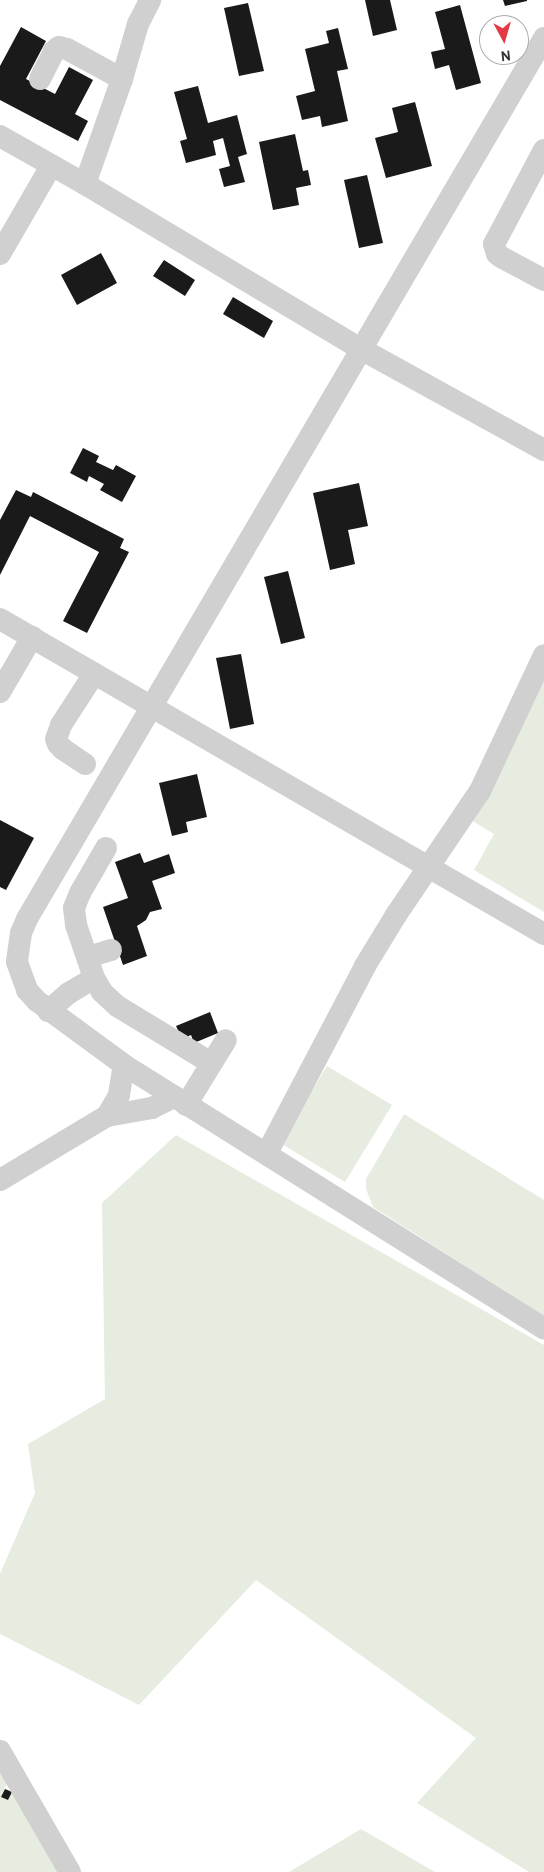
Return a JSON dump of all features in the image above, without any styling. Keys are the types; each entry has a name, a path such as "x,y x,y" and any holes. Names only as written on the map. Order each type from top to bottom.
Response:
{"lane":[{"path":"86,184 122,79 138,24 150,0"},
{"path":"544,38 27,920 9,962 27,990 48,1010 124,1065 544,1328"},
{"path":"40,79 54,52 59,47 67,49 122,79"},
{"path":"0,136 86,184 361,348 544,450"},
{"path":"544,150 494,244 497,254 501,257 544,280"},
{"path":"0,254 51,166"},
{"path":"0,619 544,934"},
{"path":"0,692 32,638"},
{"path":"267,1153 350,992 396,915 480,791 544,655"},
{"path":"85,764 63,749 56,739 62,725 94,674"},
{"path":"106,848 80,893 74,908 76,924 94,978 102,992 117,1006 211,1063"},
{"path":"88,957 111,950"},
{"path":"48,1010 69,992 94,978"},
{"path":"0,1180 107,1116 180,1101 211,1063 226,1040"},
{"path":"107,1116 118,1095 124,1065"},
{"path":"0,1751 70,1872"}],"shaded area":[{"path":"544,669 544,912 474,870 494,834 473,821"},
{"path":"327,1066 392,1105 345,1182 280,1143"},
{"path":"404,1114 544,1200 544,1316 373,1207 366,1189 366,1179"},
{"path":"176,1135 544,1345 544,1872 529,1872 417,1803 476,1738 256,1580 139,1705 0,1634 0,1574 35,1493 28,1444 105,1399 102,1203"},
{"path":"0,1758 10,1776 1,1797 8,1800 16,1783 66,1872 0,1872"},
{"path":"361,1829 435,1872 289,1872"}],"building":[{"path":"365,0 390,0 397,30 373,36"},
{"path":"503,0 527,0 527,1 505,6"},
{"path":"248,3 264,71 239,76 224,8"},
{"path":"460,5 481,83 456,90 449,65 435,69 431,52 445,49 435,12"},
{"path":"21,27 46,41 26,79 55,94 69,67 93,80 75,114 88,121 78,141 0,100 0,66"},
{"path":"338,28 348,69 337,71 348,121 322,127 320,116 302,120 296,96 315,91 305,49 329,43 326,31"},
{"path":"198,86 208,123 237,115 247,154 238,157 245,182 224,187 219,169 230,166 223,138 213,141 216,155 186,163 180,141 187,139 174,92"},
{"path":"415,102 432,166 386,178 375,138 398,132 392,108"},
{"path":"295,134 303,171 308,170 311,185 296,188 299,205 273,210 259,142"},
{"path":"367,175 383,243 359,248 344,180"},
{"path":"101,253 117,283 77,305 61,275"},
{"path":"164,260 195,280 185,296 153,276"},
{"path":"233,297 273,321 264,338 223,314"},
{"path":"83,448 99,456 96,462 113,470 116,465 136,476 122,502 100,490 104,484 89,476 87,482 70,473"},
{"path":"359,483 368,526 348,530 355,564 330,570 313,493"},
{"path":"16,490 31,497 33,492 124,539 120,548 129,552 87,633 63,621 99,552 30,516 0,575 0,520"},
{"path":"288,571 305,638 281,644 264,577"},
{"path":"241,654 254,724 230,729 216,658"},
{"path":"197,774 207,817 186,822 188,832 172,836 159,783"},
{"path":"0,820 34,838 6,890 0,887"},
{"path":"140,853 144,863 169,854 175,873 152,881 162,909 150,912 146,920 137,926 147,956 123,965 103,907 128,898 115,862"},
{"path":"210,1012 218,1033 194,1043 191,1035 182,1039 176,1026"},
{"path":"5,1789 12,1792 8,1800 1,1797"}]}
